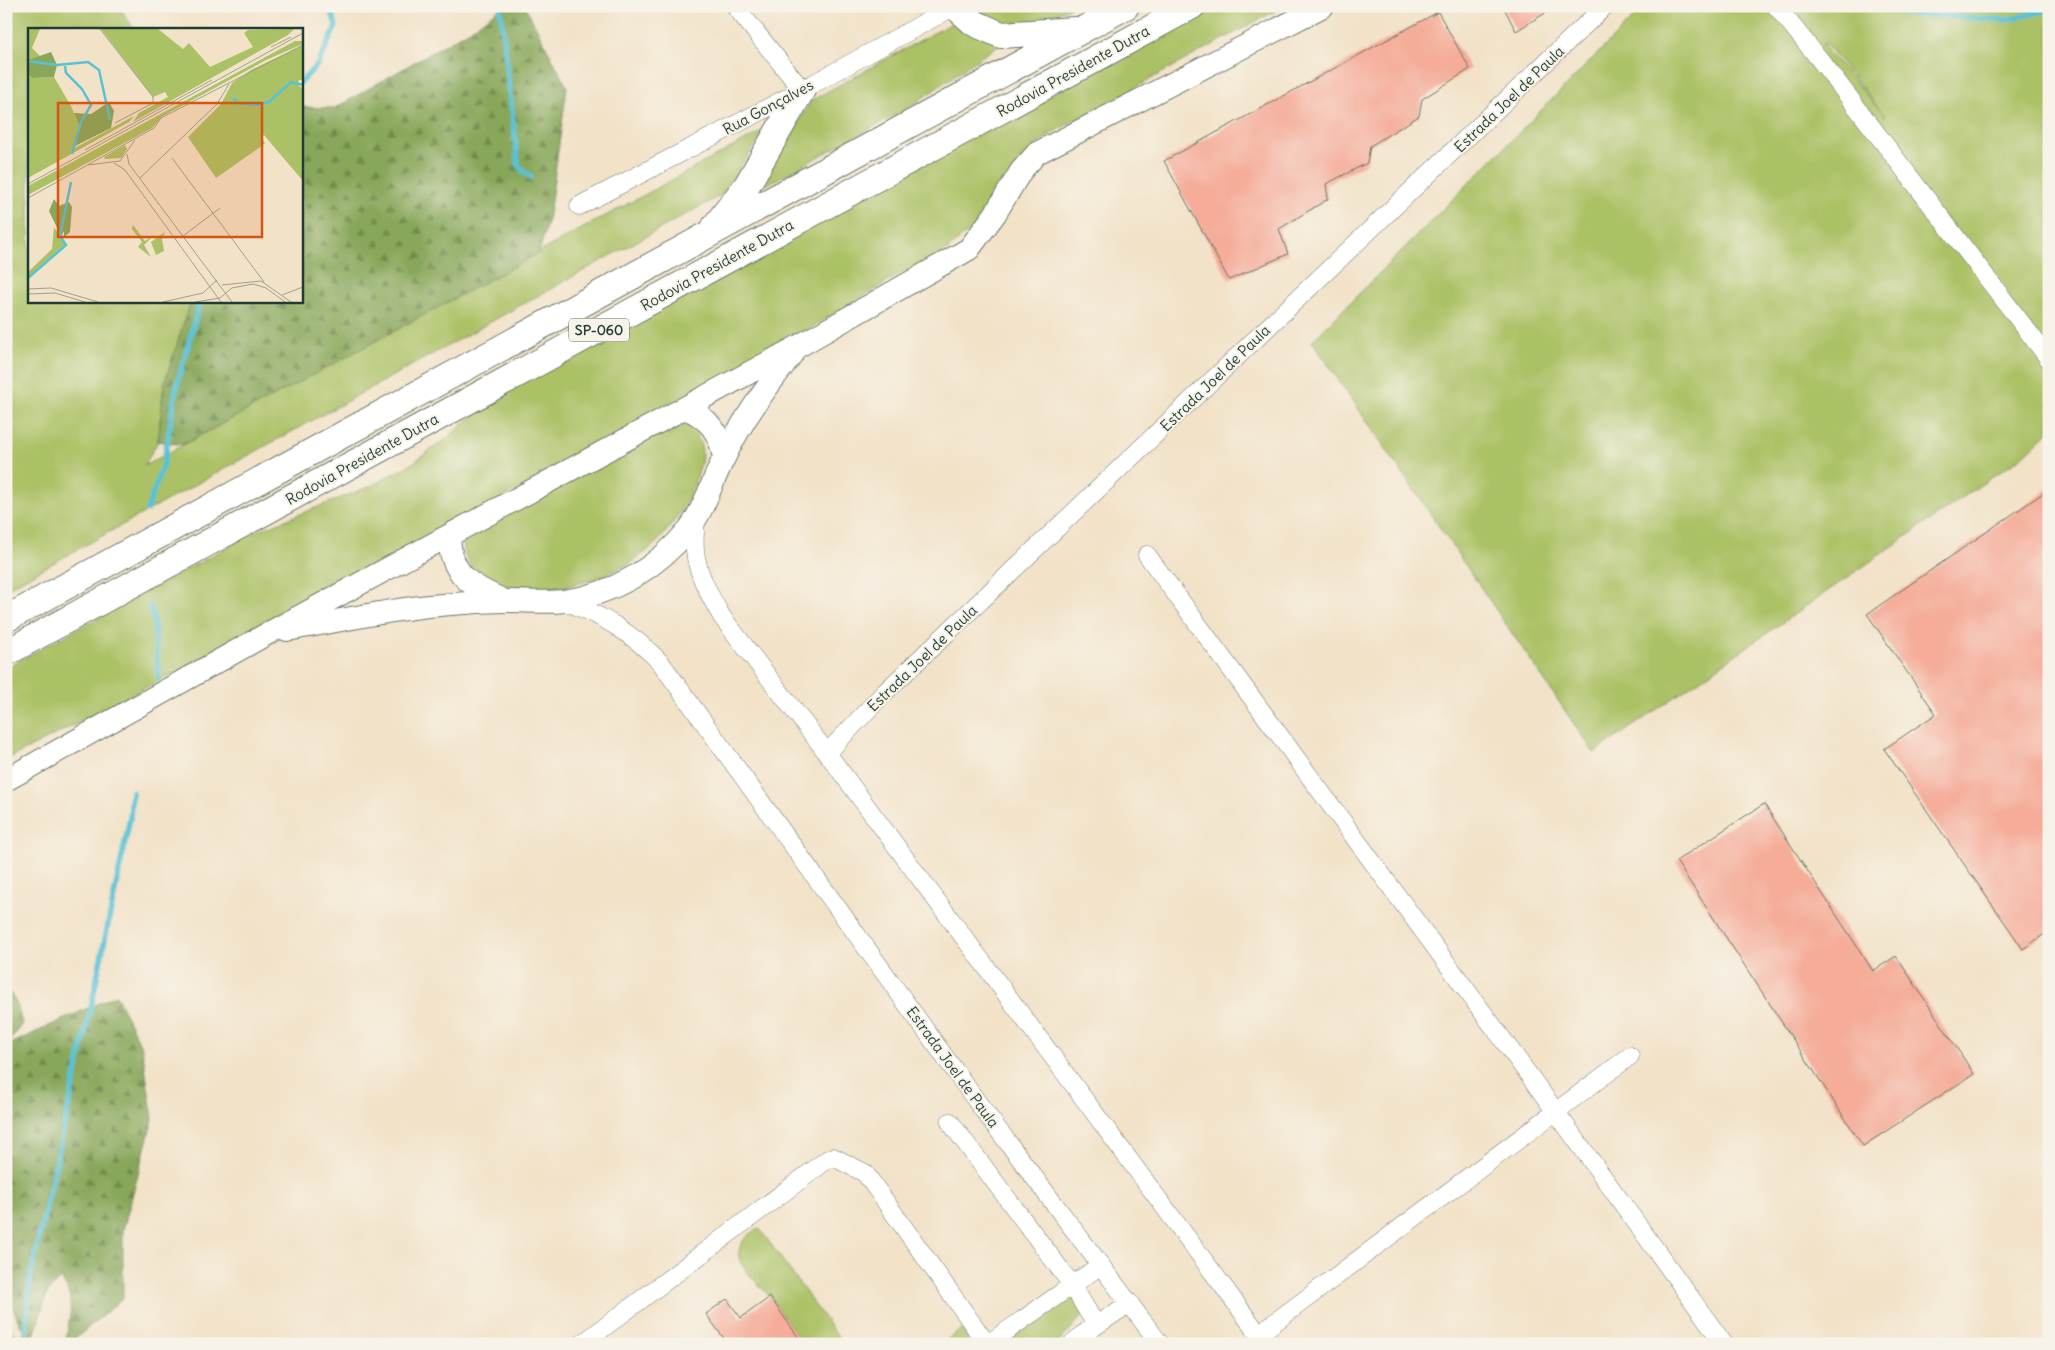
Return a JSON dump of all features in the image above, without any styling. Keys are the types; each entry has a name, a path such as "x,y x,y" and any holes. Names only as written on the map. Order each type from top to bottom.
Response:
{"highway":[{"path":"955,6 974,23 1001,35 1084,29"},
{"name":"Rodovia Presidente Dutra","path":"6,619 1126,6"},
{"name":"Rodovia Presidente Dutra","path":"6,653 1192,6"},
{"path":"709,234 747,185 802,90"}],"main road":[{"path":"6,780 265,635 797,348 969,249 995,214 1021,171 1037,153 1323,6"},
{"path":"265,635 386,612 466,603 563,601 605,591 644,571 676,543 696,518 702,509 724,458 754,405 797,348"},
{"path":"686,408 695,412 712,426 718,436 724,458"},
{"path":"449,536 452,558 464,578 483,591 506,601"}],"street":[{"path":"735,6 802,90"},
{"name":"Rua Gonçalves","path":"579,206 802,90 955,6"},
{"name":"Estrada Joel de Paula","path":"827,753 884,692 1606,6"},
{"path":"1776,6 1825,66 2049,359"},
{"path":"696,518 695,550 703,580 711,599 722,617 827,753 1262,1339 1630,1056"},
{"path":"1147,555 1724,1344"},
{"name":"Estrada Joel de Paula","path":"563,601 618,626 661,663 978,1103 1160,1344"},
{"path":"950,1122 1072,1285 1096,1325"},
{"path":"582,1344 828,1159 833,1158 864,1173 987,1344 1101,1265"},
{"path":"1072,1344 1096,1325 1130,1303"}],"green space":[{"path":"6,6 119,6 133,28 28,28 28,302 191,302 164,385 158,441 144,466 766,129 721,195 6,589"},
{"path":"503,6 525,6 567,87 549,215 539,253 183,445 158,441 164,385 191,302 302,302 302,107 335,108 470,30"},
{"path":"983,6 1072,6 1000,44 908,108 755,191 812,100"},
{"path":"1216,6 1284,6 1057,130 1032,148 976,225 947,250 912,267 781,346 332,591 6,760 6,668 255,532 371,486 411,464 446,439 498,394"},
{"path":"1645,6 2049,6 2049,337 2037,344 2049,359 2049,431 2024,455 1594,753 1312,341","holes":["1822,44 1827,45 1886,117"]},
{"path":"682,423 693,431 700,441 702,454 696,480 677,517 650,549 639,557 621,568 591,580 552,588 521,587 500,583 482,577 471,567 463,546 466,535"},
{"path":"6,986 18,1006 22,1024 6,1046"},
{"path":"116,995 142,1048 153,1119 123,1230 123,1298 69,1344 65,1344 70,1318 70,1301 69,1293 60,1278 47,1293 33,1340 20,1325 6,1292 6,1046"},
{"path":"759,1228 843,1344 813,1344 808,1337 801,1341 770,1297 744,1268 739,1258 740,1248 747,1236"},
{"path":"1072,1297 1084,1314 1057,1344 1002,1344 1067,1298"},
{"path":"6,1322 20,1344 6,1344"},
{"path":"962,1329 967,1336 967,1344 941,1344"}],"building":[{"path":"1503,6 1557,6 1516,31"},
{"path":"1438,12 1470,69 1422,99 1419,116 1370,146 1367,163 1326,184 1328,199 1279,229 1288,254 1229,280 1164,161"},
{"path":"2049,489 2049,931 2023,949 1884,749 1936,714 1867,614"},
{"path":"1764,804 1873,971 1896,956 1974,1074 1863,1146 1676,861"},
{"path":"770,1297 803,1344 728,1344 706,1314 727,1299 741,1318"}],"waterway":[{"path":"302,81 318,64 336,26 330,6"},
{"path":"500,6 518,164 531,177"},
{"path":"1865,6 1907,14 2006,20 2049,10"},
{"path":"147,510 164,462 176,389 200,302"},
{"path":"150,606 154,622 159,680"},
{"path":"29,1344 25,1338 30,1279 91,1007 130,818 132,792"}]}
